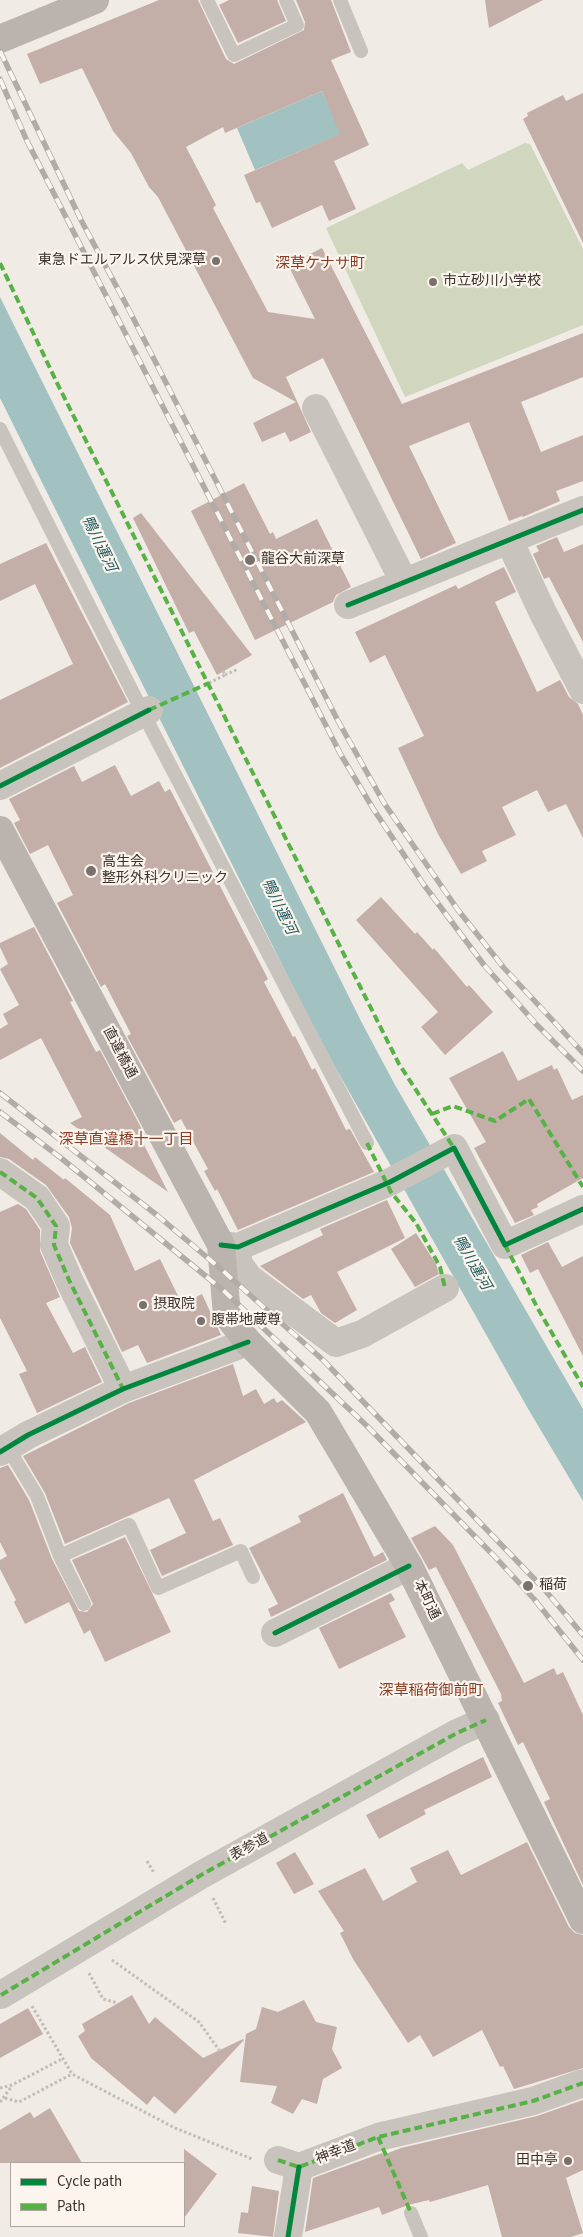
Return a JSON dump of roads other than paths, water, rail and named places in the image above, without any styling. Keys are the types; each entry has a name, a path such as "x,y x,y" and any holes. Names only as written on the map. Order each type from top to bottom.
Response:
{"main road":[{"path":"4,37 96,0"},
{"name":"直違橋通","path":"0,830 229,1246 223,1280"},
{"name":"本町通","path":"223,1280 227,1315 248,1342 318,1412 409,1566 583,1920"}],"street":[{"path":"316,408 404,582"},
{"path":"348,605 583,510"},
{"path":"509,540 543,613 583,690"},
{"path":"0,786 146,711"},
{"path":"445,1288 362,1334 336,1343 249,1278 229,1246 390,1181 454,1148 505,1245 581,1214"},
{"path":"0,1172 37,1198 56,1226 54,1244 69,1280 123,1388"},
{"path":"4,1450 28,1435 123,1388 248,1342"},
{"path":"275,1633 409,1566"},
{"name":"表参道","path":"10,1989 226,1861 456,1733 486,1720"},
{"name":"神幸道","path":"288,2237 288,2164 378,2137 533,2101 583,2083"}],"lane":[{"path":"207,0 234,55 297,25 286,0"},
{"path":"340,0 361,51"},
{"path":"0,429 367,1143"},
{"path":"4,1450 37,1496 60,1556 84,1604"},
{"path":"60,1556 129,1525 158,1588 241,1552 253,1577"},
{"path":"411,2213 421,2237"}],"water":[{"path":"322,91 341,134 255,170 237,128"},
{"name":"鴨川運河","path":"0,297 362,1023 395,1085 583,1409 583,1501 527,1407 316,1033 0,398"}],"railway":[{"path":"0,51 81,220 128,308 337,719 384,803 458,910 504,968 583,1053"},
{"path":"0,79 27,141 341,755 374,810 424,885 484,965 536,1024 583,1071"},
{"path":"0,1093 158,1216 323,1360 544,1589 583,1635"},
{"path":"0,1112 61,1158 224,1291 367,1426 497,1559 534,1599 583,1660"}],"place":[{"name":"東急ドエルアルス伏見深草","path":"216,261"},
{"name":"市立砂川小学校","path":"433,282"},
{"name":"龍谷大前深草","path":"250,560"},
{"name":"高生会 整形外科クリニック","path":"91,871"},
{"name":"摂取院","path":"143,1305"},
{"name":"腹帯地蔵尊","path":"201,1321"},
{"name":"稲荷","path":"528,1586"},
{"name":"田中亭","path":"568,2161"}],"district":[{"name":"深草ケナサ町","path":"320,265"},
{"name":"深草直違橋十一丁目","path":"126,1141"},
{"name":"深草稲荷御前町","path":"431,1692"}]}
